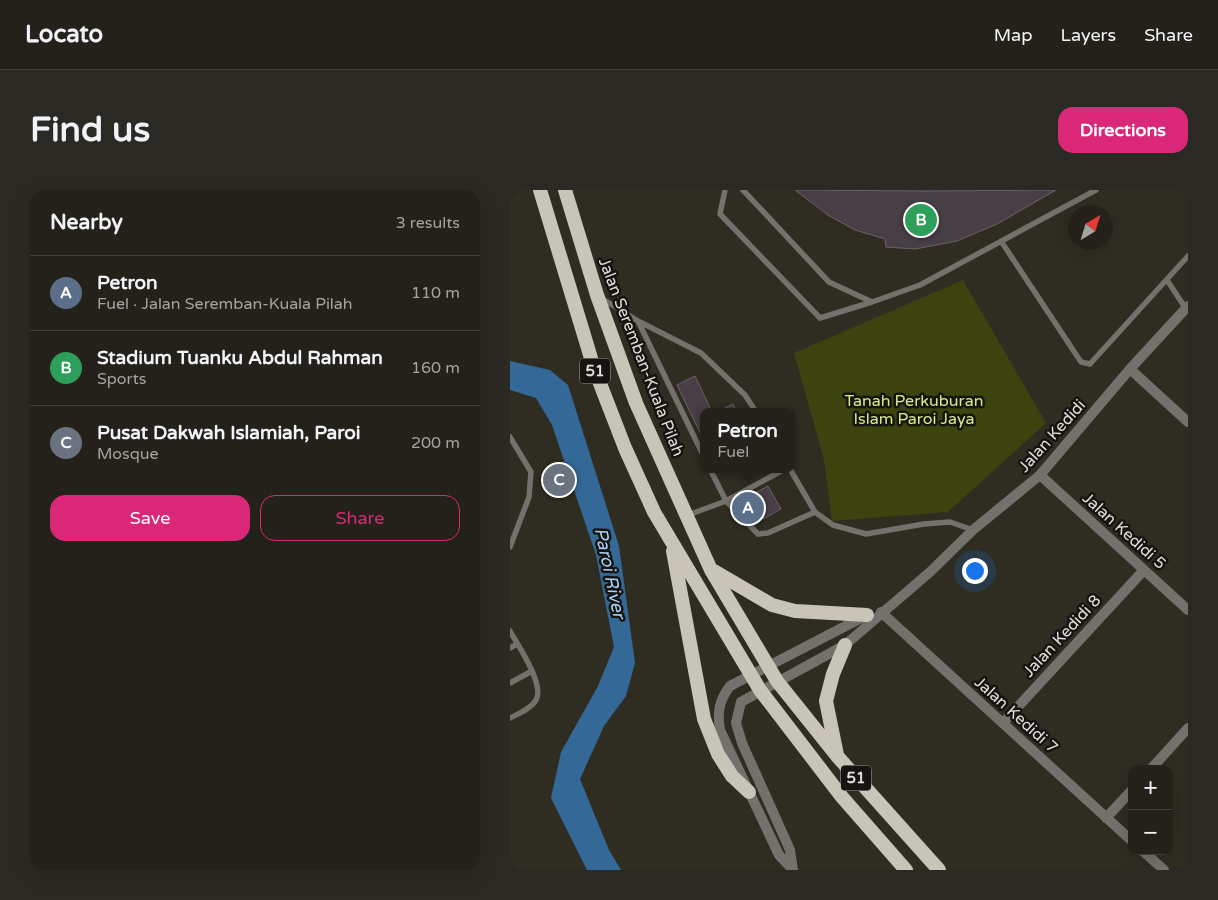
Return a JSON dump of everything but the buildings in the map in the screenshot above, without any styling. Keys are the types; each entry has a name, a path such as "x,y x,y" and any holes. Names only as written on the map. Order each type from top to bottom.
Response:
{"highway":[{"name":"51","path":"540,190 594,368 625,448 672,543 760,690 842,797 906,870"},
{"name":"Jalan Seremban-Kuala Pilah","path":"565,190 597,295 636,403 685,516 711,570 777,681 837,756 939,870"},
{"path":"672,543 704,719 718,754 732,776 750,792"},
{"path":"711,570 772,605 794,611 874,613"},
{"path":"837,756 826,701 833,674 845,645"}],"street":[{"name":"Jalan Kedidi","path":"874,613 930,572 973,530 1040,475 1130,369 1187,308"},
{"path":"1130,369 1188,422"},
{"name":"Jalan Kedidi 5","path":"1040,475 1188,610"},
{"name":"Jalan Kedidi 8","path":"1003,723 1144,570"},
{"path":"793,870 790,850 742,743 736,723 741,702 845,645 874,613"},
{"path":"793,870 779,855 720,730 717,716 720,699 730,686 751,674 769,667 874,613"},
{"name":"Jalan Kedidi 7","path":"874,613 1003,723 1128,837"},
{"path":"1155,765 1188,728"},
{"path":"1106,818 1128,794"},
{"path":"1147,855 1164,870"}],"lane":[{"path":"725,190 720,214 820,318 920,285 1096,190"},
{"path":"743,190 829,282 872,302"},
{"path":"1001,241 1081,362 1090,364 1188,256"},
{"path":"1167,280 1187,308"},
{"path":"597,295 638,320 701,353 745,395 753,408"},
{"path":"638,320 700,449"},
{"path":"510,437 531,472 529,497 510,547"},
{"path":"712,473 726,501 758,534 768,533 815,512"},
{"path":"685,516 726,501 778,473"},
{"path":"792,473 815,512 833,525 866,534 924,524 950,522 973,530"},
{"path":"510,631 532,671 538,690 536,700 526,710 510,718"},
{"path":"510,648 517,644"},
{"path":"510,683 532,671"}],"green space":[{"name":"Tanah Perkuburan Islam Paroi Jaya","path":"963,280 1046,423 948,512 832,521 824,460 794,353"}],"water":[{"name":"Paroi River","path":"510,361 550,370 568,385 619,546 635,663 626,696 604,726 580,779 609,850 621,870 587,870 551,798 561,752 598,686 614,647 596,555 552,425 536,398 510,390"}],"place":[{"name":"Stadium Tuanku Abdul Rahman","path":"921,220"},
{"name":"Pusat Dakwah Islamiah, Paroi","path":"559,480"},
{"name":"Petron","path":"748,508"}]}
